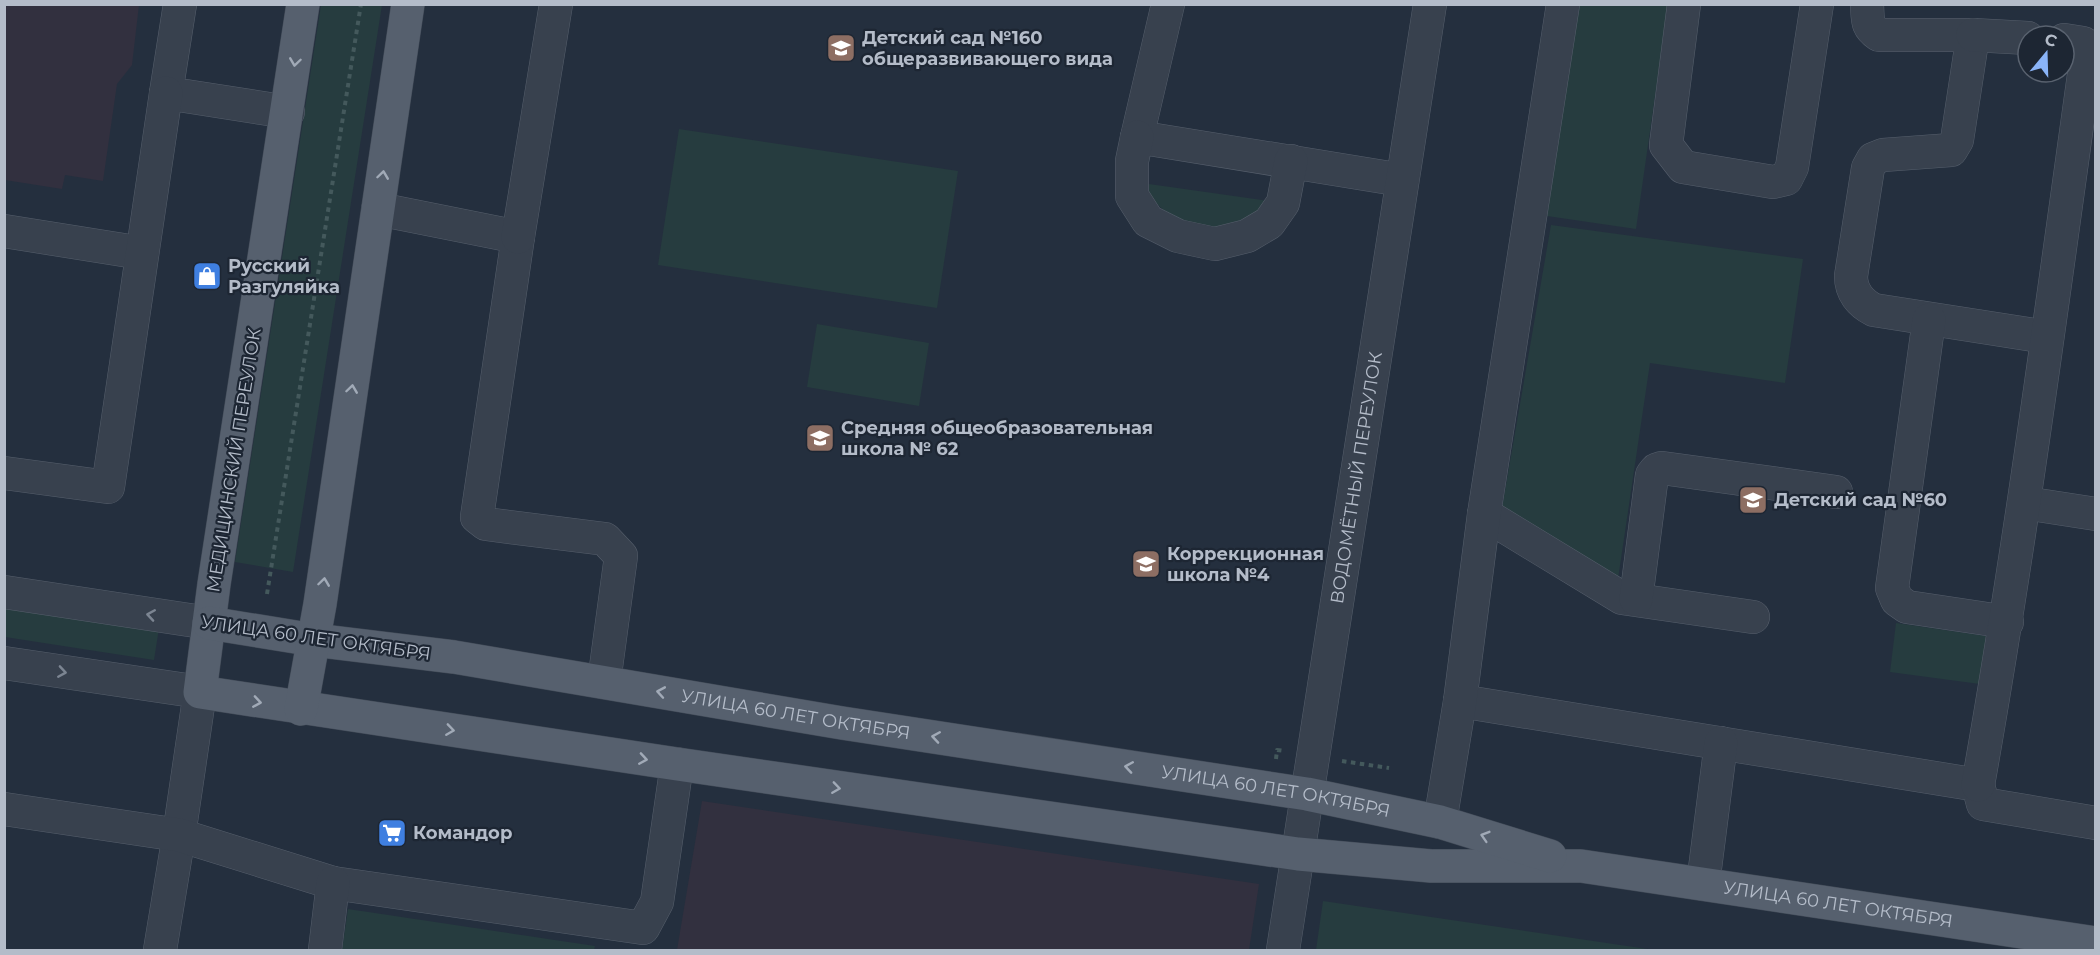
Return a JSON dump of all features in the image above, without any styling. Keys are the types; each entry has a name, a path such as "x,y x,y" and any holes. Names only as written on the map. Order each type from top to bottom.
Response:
{"main road":[{"name":"МЕДИЦИНСКИЙ ПЕРЕУЛОК","path":"200,692 208,623 303,4"},
{"path":"301,709 314,640 408,4"},
{"name":"УЛИЦА 60 ЛЕТ ОКТЯБРЯ","path":"208,623 314,640 454,657 842,723 1307,795 1440,822 1581,866"},
{"name":"УЛИЦА 60 ЛЕТ ОКТЯБРЯ","path":"200,692 301,709 1298,854 1431,866 1581,866 1702,884 2010,941 2096,944"}],"street":[{"path":"4,473 108,487 180,4"},
{"path":"556,4 518,237 477,517 486,524 605,539 621,556 604,682"},
{"path":"1168,4 1132,161 1132,196 1148,221 1178,236 1215,244 1247,236 1269,223 1282,203 1291,161"},
{"name":"ВОДОМЁТНЫЙ ПЕРЕУЛОК","path":"1283,951 1430,4"},
{"path":"1440,822 1460,701 1484,514 1563,4"},
{"path":"1684,4 1666,145 1683,167 1773,182 1785,178 1792,166 1817,4"},
{"path":"1867,4 1868,22 1871,29 1879,35 2016,37"},
{"path":"1972,35 1957,140 1951,150 1883,155 1873,159 1868,168 1851,285 1861,302 1874,310 2047,337"},
{"path":"2076,41 2083,42 2088,53 2025,503 2007,622 1978,785 1983,804 2096,823"},
{"path":"166,93 288,111"},
{"path":"1137,137 1402,180"},
{"path":"378,209 518,237"},
{"path":"4,231 142,253"},
{"path":"1929,320 1892,588 1897,600 1907,608 2007,622"},
{"path":"1636,599 1652,475 1656,470 1662,468 1836,492"},
{"path":"2025,503 2096,514"},
{"path":"1484,514 1622,598 1753,617"},
{"name":"УЛИЦА 60 ЛЕТ ОКТЯБРЯ","path":"4,592 208,623"},
{"name":"УЛИЦА 60 ЛЕТ ОКТЯБРЯ","path":"4,663 200,692"},
{"name":"МЕДИЦИНСКИЙ ПЕРЕУЛОК","path":"160,951 200,692"},
{"path":"1460,701 1978,785"},
{"path":"1702,884 1722,743"},
{"path":"4,809 179,835 333,883 641,939 657,902 677,764"},
{"path":"325,951 333,883"}],"path":[{"path":"267,594 361,4"}],"shaded area":[{"path":"4,5 139,5 132,65 117,84 103,181 65,175 62,189 5,180"},
{"path":"702,801 1259,884 1249,950 677,950"}],"green space":[{"path":"321,5 382,5 293,572 235,562"},
{"path":"1577,5 1668,5 1636,229 1547,216"},
{"path":"679,129 958,171 937,308 658,265"},
{"path":"1142,183 1269,201 1235,223 1218,228 1201,228 1184,223 1168,214 1154,201"},
{"path":"1551,225 1803,259 1785,383 1650,363 1618,579 1502,508"},
{"path":"817,324 929,343 919,406 807,387"},
{"path":"4,604 159,628 154,660 5,637"},
{"path":"1896,623 1986,636 1980,684 1890,672"},
{"path":"1323,901 1654,950 1316,950"},
{"path":"348,909 595,946 594,950 342,950"}],"place":[{"name":"Детский сад №160 общеразвивающего вида","path":"841,48"},
{"name":"Русский Разгуляйка","path":"207,276"},
{"name":"Средняя общеобразовательная школа № 62","path":"820,438"},
{"name":"Детский сад №60","path":"1753,500"},
{"name":"Коррекционная школа №4","path":"1146,564"},
{"name":"Командор","path":"392,833"}]}
